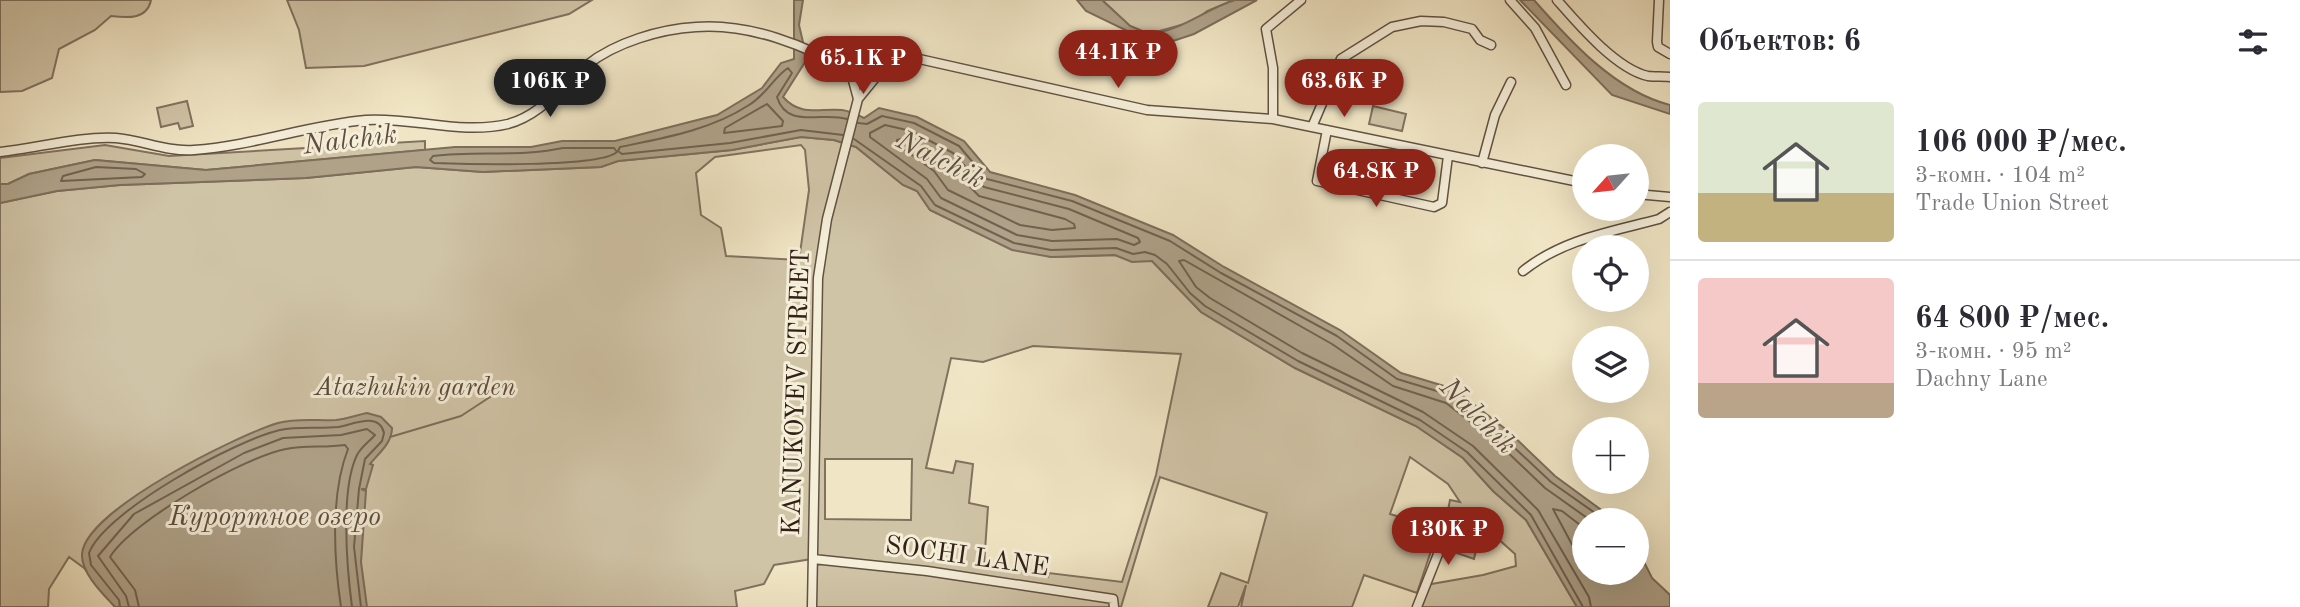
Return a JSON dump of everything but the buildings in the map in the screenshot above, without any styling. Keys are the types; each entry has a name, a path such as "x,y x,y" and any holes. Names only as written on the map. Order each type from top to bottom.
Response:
{"street":[{"path":"1273,119 1273,68 1266,29 1301,0"},
{"path":"1510,0 1535,28 1566,85"},
{"path":"1557,0 1578,20 1586,34 1629,67 1647,76 1670,77"},
{"path":"1660,0 1657,42 1658,47 1670,54"},
{"path":"1312,127 1340,59 1392,27 1414,22 1444,22 1472,29 1480,40 1491,45"},
{"path":"0,152 118,138 158,148 194,150 366,120 400,120 460,127 496,126 530,115 594,59 636,40 699,27 729,28 761,35 829,59 867,82 911,59"},
{"path":"829,59 870,51 1147,110 1273,119 1572,181"},
{"path":"858,99 878,75 880,59 870,51"},
{"path":"855,55 850,63 858,99"},
{"path":"1482,163 1495,114 1511,82"},
{"name":"KANUKOYEV STREET","path":"812,607 818,278 827,219 858,99"},
{"path":"1327,130 1317,181 1434,207 1442,203 1448,156"},
{"path":"1649,195 1670,197"},
{"path":"1522,271 1572,242 1659,219 1670,212"},
{"path":"1417,607 1444,539"},
{"name":"SOCHI LANE","path":"813,559 927,571 1115,604"}],"green space":[{"path":"0,0 151,0 149,7 141,14 130,17 111,16 95,30 59,49 52,78 22,91 0,92"},
{"path":"287,0 592,0 569,14 364,66 306,68 299,30"},
{"path":"1102,0 1234,0 1207,11 1195,21 1149,34 1130,26"},
{"path":"187,101 193,126 180,129 178,123 161,127 157,108"},
{"path":"1373,106 1406,114 1402,131 1369,124"},
{"name":"Atazhukin garden","path":"801,137 834,140 856,147 903,185 917,191 930,210 982,235 1051,257 1115,255 1132,261 1152,261 1201,312 1295,368 1416,426 1463,458 1493,491 1526,520 1577,607 1417,607 1426,585 1516,566 1515,554 1497,538 1480,533 1474,559 1454,552 1455,541 1436,536 1417,593 1364,575 1352,607 1241,607 1246,585 1238,607 1208,607 1221,573 1248,583 1267,513 1160,477 1121,607 812,607 812,559 774,565 764,584 735,591 737,607 115,607 84,568 69,557 49,589 48,607 0,607 0,203 57,191 120,185 306,178 416,167 483,172 601,167 618,161 732,150","holes":["801,145 805,150 809,190 799,260 726,256 721,228 701,215 696,173 715,157","1033,346 1181,354 1156,475 1122,582 1049,573 1048,577 1032,575 1032,571 984,565 988,507 969,503 973,464 956,461 953,473 926,468 951,358 983,362","1410,457 1448,484 1460,502 1450,500 1444,530 1390,514","825,459 912,459 911,520 825,519"]},
{"path":"425,141 425,150 206,170 95,160 29,174 8,184 0,184 0,158 105,145 169,156"}],"water":[{"name":"Nalchik","path":"794,0 803,0 799,25 807,59 783,97 790,103 804,109 845,111 864,118 879,108 917,117 964,141 990,172 1075,195 1173,235 1224,267 1340,330 1401,373 1454,389 1508,431 1572,488 1572,494 1580,494 1599,508 1572,508 1572,585 1649,585 1649,572 1670,595 1670,607 1577,607 1526,520 1493,491 1463,458 1416,426 1295,368 1201,312 1152,261 1132,262 1115,255 1051,257 1012,250 930,210 917,191 903,185 856,147 834,140 801,137 732,150 618,161 601,167 483,172 416,167 306,178 120,185 57,191 0,203 0,184 8,184 29,174 95,160 206,170 455,147 531,147 562,141 615,141 717,115 762,88 781,63 794,59"},
{"path":"1077,0 1102,0 1130,26 1149,34 1172,29 1235,0 1257,0 1194,34 1158,46 1086,11"},
{"path":"1520,0 1534,0 1595,63 1631,88 1670,105 1670,114 1612,95"},
{"name":"Курортное озеро","path":"367,413 381,417 392,428 387,443 370,464 373,465 366,489 361,489 366,491 361,562 367,607 115,607 89,576 82,554 90,536 108,517 166,476 231,442 278,423 336,420"}],"waterway":[{"path":"390,437 461,416 490,397"}]}
